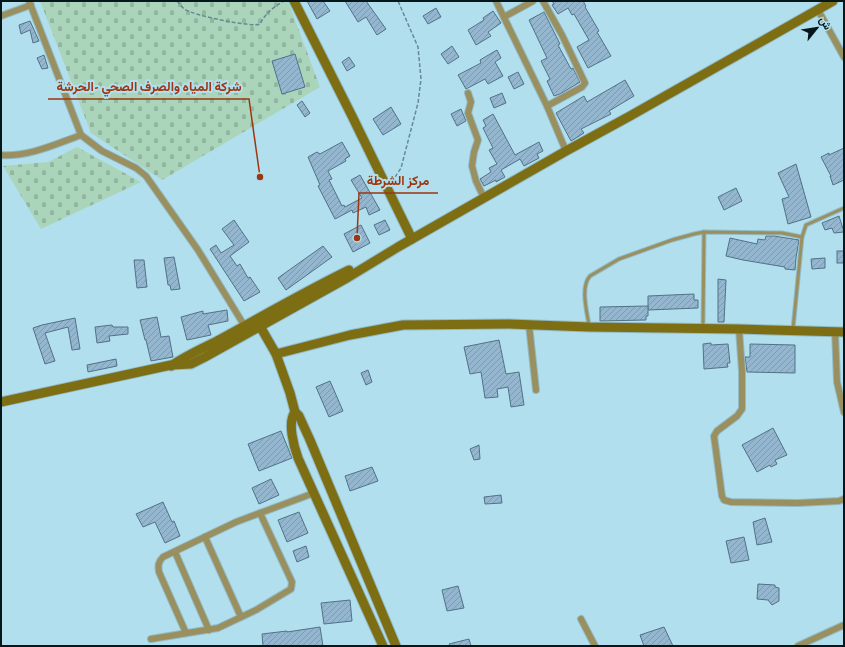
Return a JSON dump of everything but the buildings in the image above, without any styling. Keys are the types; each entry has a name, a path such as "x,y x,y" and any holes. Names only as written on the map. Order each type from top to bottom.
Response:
{"street":[{"path":"294,1 412,239"},
{"path":"496,1 547,106 566,151"},
{"path":"504,17 533,1"},
{"path":"543,1 562,35 585,83 582,87 547,106"},
{"path":"1,402 171,365 183,365 199,360 258,322 354,274 398,247 566,151 833,1"},
{"path":"1,16 30,3 81,135 102,150 136,168 146,176 198,250 244,325"},
{"path":"818,10 844,57"},
{"path":"468,93 471,102 468,113 478,140 472,166 476,181 484,198"},
{"path":"1,155 10,156 26,153 81,135"},
{"path":"1,408 165,372 171,365 244,325 258,322"},
{"path":"258,322 276,354 290,392 295,412 299,416 310,440 396,646"},
{"path":"276,354 350,335 403,325 529,325 839,332 838,382 844,412"},
{"path":"529,325 536,390"},
{"path":"738,329 742,371 742,409 737,416 717,431 714,436 722,496 724,500 731,502 798,503 839,501 844,499"},
{"path":"295,412 292,424 295,448 301,465 383,646"},
{"path":"186,633 158,568 159,561 163,557 204,537 260,513 314,493"},
{"path":"151,639 218,628 241,618 289,591 292,586 292,582 260,513"},
{"path":"204,537 241,618"},
{"path":"175,552 209,630"},
{"path":"369,615 380,609"},
{"path":"581,619 595,646"},
{"path":"798,646 844,625"}],"lane":[{"path":"793,330 802,237 806,225 844,208"},
{"path":"589,327 585,287 587,280 590,276 619,259 672,240 704,232 782,233 802,237"},
{"path":"703,329 704,232"}],"path":[{"path":"177,1 186,11 198,15 257,26 270,11 284,1"},
{"path":"387,187 396,177 401,168 418,103 420,88 421,70 418,46 398,1"}],"green space":[{"path":"40,1 288,1 320,87 162,180 91,133"},
{"path":"77,147 141,182 41,229 3,166 48,162"}],"place":[{"name":"شركة المياه والصرف الصحي -الحرشة","path":"260,177"},
{"name":"مركز الشرطة","path":"357,238"}]}
